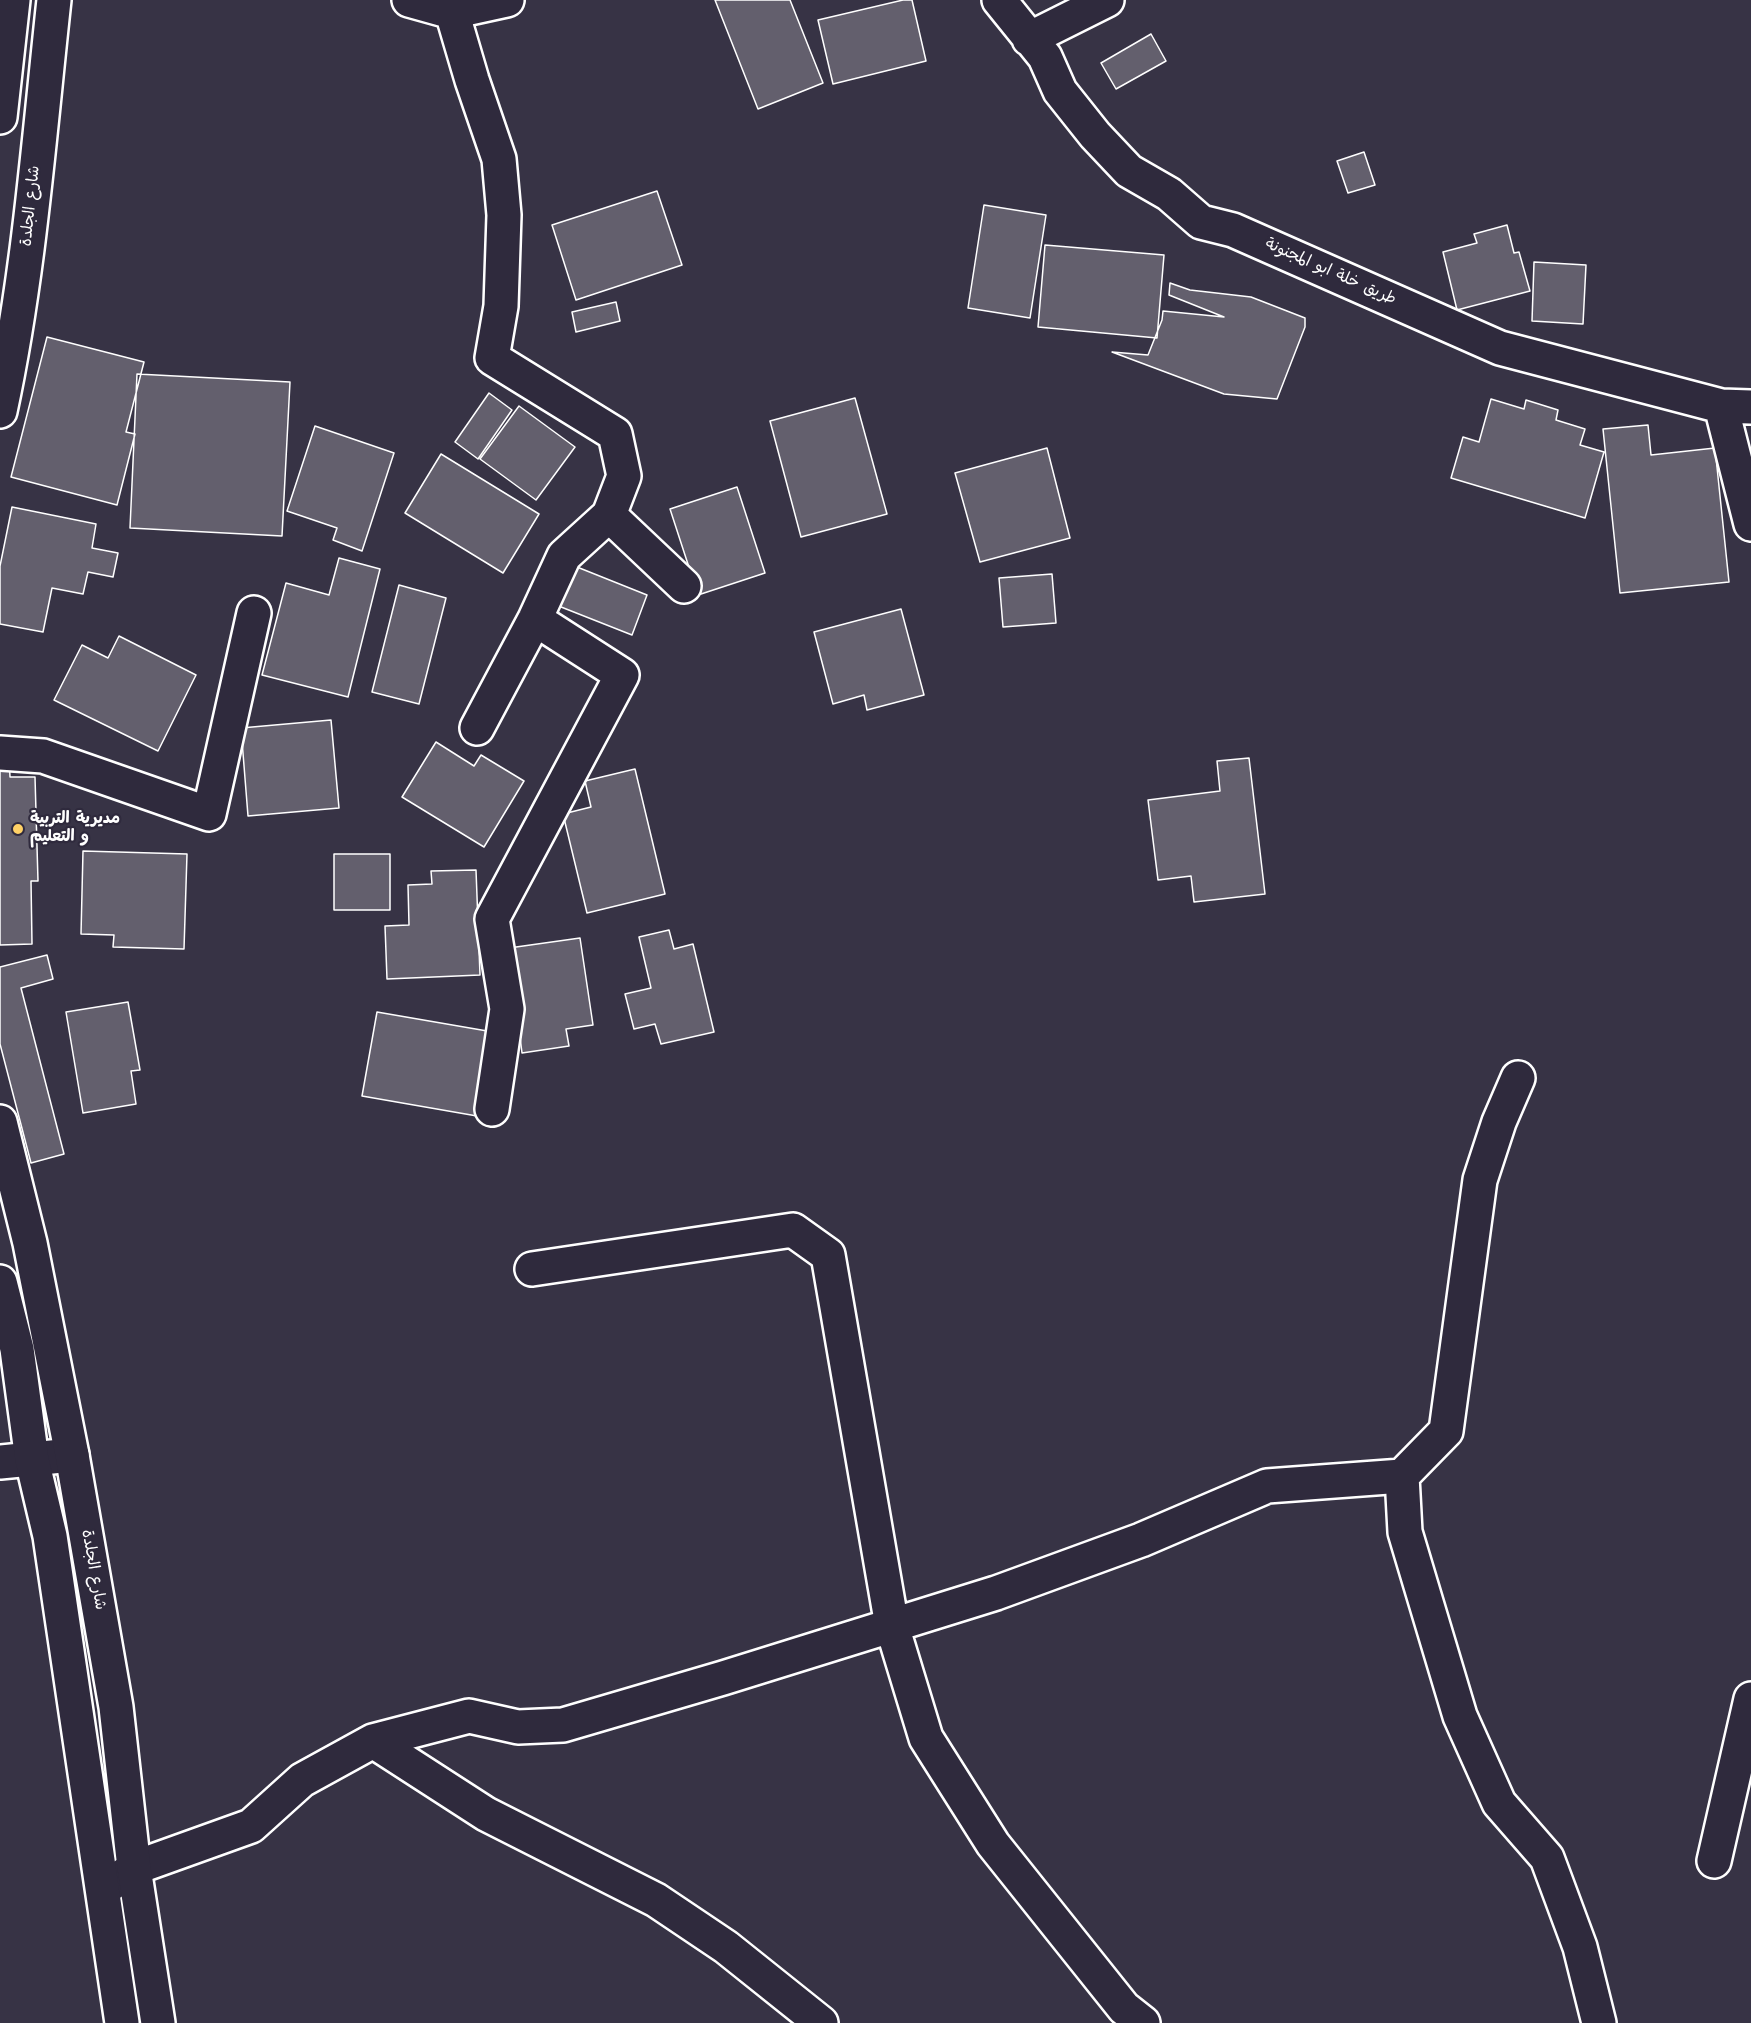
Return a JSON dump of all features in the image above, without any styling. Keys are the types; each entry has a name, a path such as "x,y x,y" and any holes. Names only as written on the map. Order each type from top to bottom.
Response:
{"street":[{"name":"شارع الجلدة","path":"0,411 13,351 32,216 54,0"},
{"path":"409,0 452,12 507,0"},
{"name":"طريق خلة ابو المجنونة","path":"999,0 1045,57 1060,91 1095,135 1129,171 1169,194 1201,222 1233,230 1500,348 1736,406"},
{"path":"1029,39 1107,0"},
{"path":"0,117 8,3"},
{"path":"452,12 499,159 504,215 501,306 492,358 615,434 624,477 609,515 564,556 535,619 477,728"},
{"path":"1736,406 1751,524"},
{"path":"609,515 684,586"},
{"path":"0,753 43,756 209,814 254,613"},
{"path":"492,1109 507,1009 492,919 622,675 535,619"},
{"path":"102,1890 134,1868 251,1826 302,1780 373,1741 469,1716 518,1727 563,1725 996,1593 1141,1540 1267,1486 1402,1476 1446,1431 1480,1180 1499,1122 1518,1078"},
{"name":"شارع الجلدة","path":"0,1122 30,1243 72,1455 116,1707 134,1868 158,2023"},
{"path":"532,1269 793,1230 828,1255 892,1626 926,1738 993,1844 1124,2008 1143,2023"},
{"path":"0,1282 17,1349 32,1460 50,1536 122,2023"},
{"path":"0,1462 72,1455"},
{"path":"1402,1476 1405,1532 1460,1716 1499,1803 1547,1858 1580,1947 1599,2023"},
{"path":"1714,1861 1751,1699"},
{"path":"373,1741 486,1815 656,1900 726,1947 821,2023"}],"building":[{"path":"715,0 790,0 823,83 758,109"},
{"path":"903,0 912,0 926,61 833,84 818,20"},
{"path":"1151,34 1166,61 1116,89 1101,63"},
{"path":"1364,152 1375,185 1348,193 1337,161"},
{"path":"657,191 682,265 576,300 552,225"},
{"path":"984,205 1046,215 1030,318 968,308"},
{"path":"1507,225 1514,253 1519,252 1530,291 1457,310 1443,252 1477,243 1474,234"},
{"path":"1045,245 1164,255 1157,338 1038,327"},
{"path":"1534,262 1586,265 1583,324 1532,321"},
{"path":"1170,283 1190,290 1251,297 1305,318 1305,327 1277,399 1224,394 1112,352 1148,355 1162,320 1163,311 1224,317 1169,295"},
{"path":"616,302 620,321 576,332 572,312"},
{"path":"47,337 144,362 126,432 135,434 117,505 11,477"},
{"path":"137,374 290,382 282,536 130,528"},
{"path":"489,393 512,410 478,459 455,442"},
{"path":"855,398 887,514 801,537 770,421"},
{"path":"1491,399 1524,409 1526,400 1558,410 1556,420 1585,429 1580,445 1604,452 1585,518 1451,478 1463,437 1479,442"},
{"path":"519,406 575,447 536,500 480,459"},
{"path":"1648,425 1651,455 1715,448 1729,582 1620,593 1603,429"},
{"path":"315,426 394,453 362,551 333,540 337,528 287,511"},
{"path":"1047,448 1070,538 980,562 955,473"},
{"path":"441,454 539,514 503,573 405,513"},
{"path":"737,487 765,573 698,595 670,509"},
{"path":"12,507 96,524 92,548 118,553 113,577 88,572 83,594 52,588 43,632 0,624 0,566"},
{"path":"339,558 380,569 348,697 262,675 286,583 329,595"},
{"path":"567,563 647,595 632,635 551,603"},
{"path":"1052,574 1056,623 1003,627 999,578"},
{"path":"399,585 446,598 419,704 372,692"},
{"path":"901,609 924,695 867,710 864,695 833,704 814,632"},
{"path":"119,636 196,675 158,751 54,700 82,645 108,658"},
{"path":"331,720 339,808 248,816 241,728"},
{"path":"436,742 474,766 481,755 524,781 484,847 402,797"},
{"name":"مديرية التربية و التعليم","path":"9,757 10,777 35,777 38,881 31,881 32,944 0,945 0,758"},
{"path":"1249,758 1265,894 1194,902 1191,876 1158,880 1148,800 1220,791 1217,761"},
{"path":"635,769 665,894 587,913 563,814 591,807 585,781"},
{"path":"83,851 187,854 184,949 113,947 114,935 81,934"},
{"path":"334,854 390,854 390,910 334,910"},
{"path":"476,870 480,975 387,979 385,926 409,925 408,885 432,884 431,871"},
{"path":"669,930 674,949 693,944 714,1032 661,1044 655,1024 634,1029 625,994 651,988 639,937"},
{"path":"580,938 593,1025 566,1029 569,1046 522,1053 509,948"},
{"path":"47,955 53,979 21,988 64,1154 31,1163 0,1044 0,967"},
{"path":"128,1002 140,1070 131,1071 136,1104 83,1113 66,1012"},
{"path":"377,1012 493,1032 477,1116 362,1096"}],"place":[{"name":"مديرية التربية و التعليم","path":"18,829"}]}
